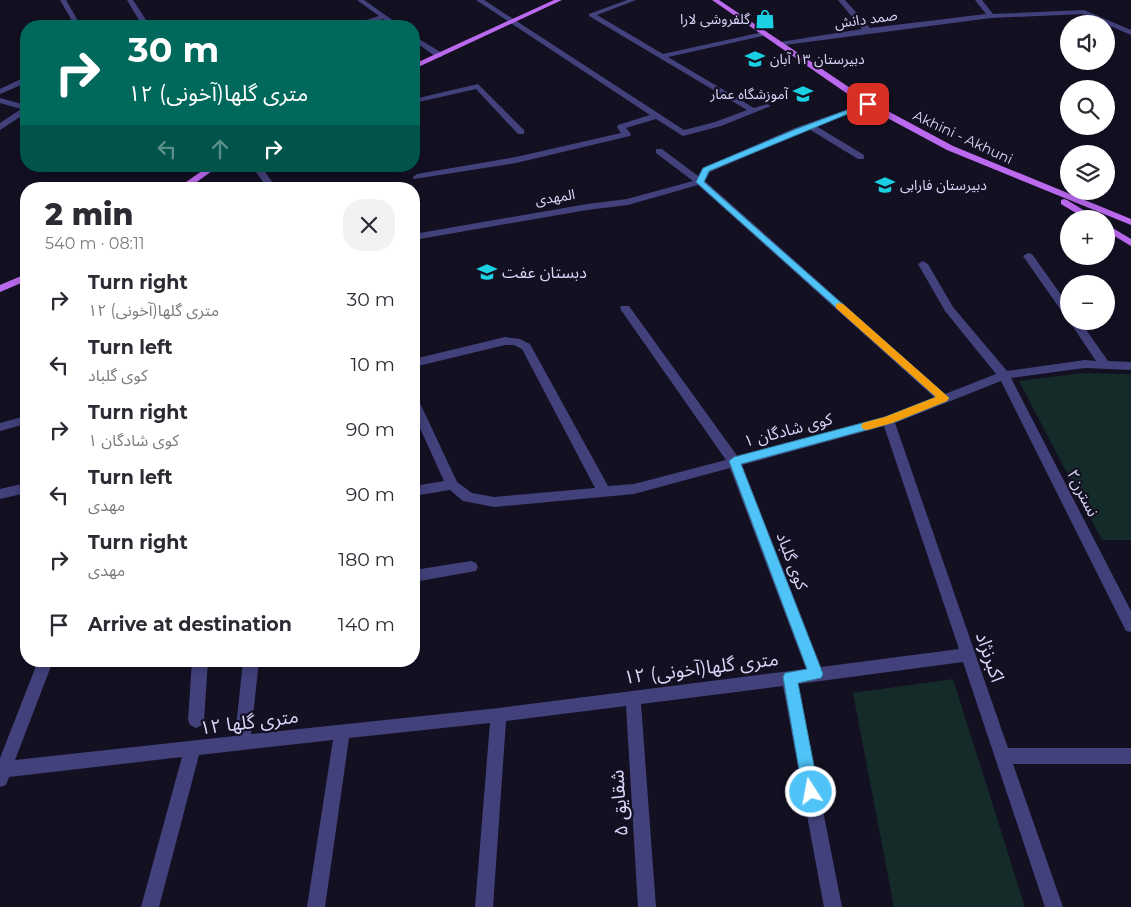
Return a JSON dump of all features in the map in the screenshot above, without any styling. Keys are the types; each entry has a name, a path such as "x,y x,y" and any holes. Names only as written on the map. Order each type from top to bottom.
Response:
{"main road":[{"path":"420,62 559,0"},
{"name":"Akhini - Akhuni","path":"715,0 868,104 950,148 1025,180"},
{"path":"191,182 206,172"},
{"path":"1025,180 1077,210"},
{"path":"1025,180 1130,221"},
{"path":"1115,233 1131,243"},
{"path":"0,289 20,280"}],"street":[{"path":"63,0 75,20"},
{"path":"130,0 142,20"},
{"path":"360,0 388,20"},
{"path":"479,0 683,133 718,124 767,106"},
{"path":"633,0 592,15 596,20 664,56 754,111"},
{"path":"841,0 866,28 866,31"},
{"path":"978,0 991,16"},
{"name":"صمد دانش","path":"780,44 866,31 991,16 1084,12 1131,33"},
{"path":"374,20 384,17"},
{"path":"664,56 764,33"},
{"path":"420,42 439,55"},
{"path":"0,92 20,83"},
{"path":"420,100 478,86 521,132"},
{"path":"0,100 20,106"},
{"path":"13,104 20,100"},
{"path":"700,182 706,170 810,126 868,104"},
{"path":"0,127 20,112"},
{"path":"418,177 516,160 626,134 621,127 656,116"},
{"path":"810,126 861,157"},
{"path":"659,151 700,182 944,398"},
{"path":"261,172 269,182"},
{"name":"المهدی","path":"420,236 587,207 628,202 700,182"},
{"path":"1028,256 1060,301"},
{"name":"نسترن۲","path":"923,264 949,309 1004,374 1131,626"},
{"name":"کوی گلباد","path":"625,308 734,461 816,674"},
{"path":"1080,330 1104,364"},
{"path":"420,362 505,341 516,342 526,347 604,492"},
{"name":"کوی شادگان ۱","path":"452,485 468,497 494,502 634,489 888,420 1004,374 1085,364 1131,366"},
{"path":"420,416 452,485 420,490"},
{"name":"اکبرنژاد","path":"888,420 1054,907"},
{"path":"0,428 20,422"},
{"path":"0,494 20,489"},
{"path":"420,575 471,567"},
{"name":"۱۲ متری گلها(آخونی)","path":"500,715 968,655"},
{"path":"2,774 44,667"},
{"path":"196,720 200,667"},
{"path":"242,743 251,667"},
{"path":"790,677 833,907"},
{"name":"شقایق ۵","path":"634,697 647,907"},
{"path":"484,907 500,715"},
{"name":"۱۲ متری گلها","path":"2,774 193,748 500,715"},
{"path":"316,907 342,731"},
{"path":"150,907 193,748"},
{"path":"1002,756 1131,756"}],"green space":[{"path":"1083,373 1131,374 1131,540 1102,540 1019,381"},
{"path":"953,679 1025,907 894,907 853,693"}],"slow traffic":[{"path":"839,306 944,398 888,420 867,426"}],"place":[{"name":"گلفروشی لارا","path":"765,19"},
{"name":"دبیرستان ۱۳ آبان","path":"755,59"},
{"name":"آموزشگاه عمار","path":"803,94"},
{"name":"دبیرستان فارابی","path":"885,185"},
{"name":"دبستان عفت","path":"487,272"}],"route":[{"path":"811,792 790,677 816,674 734,461 888,420 944,398 700,182 706,170 798,130 868,104"}]}
